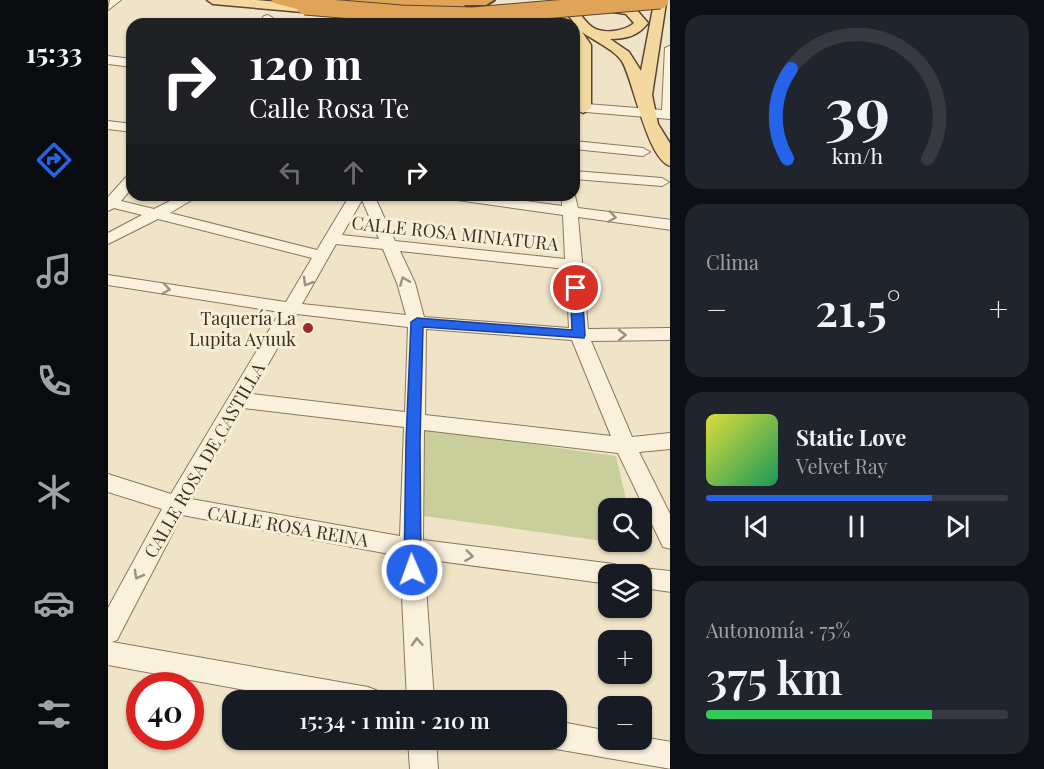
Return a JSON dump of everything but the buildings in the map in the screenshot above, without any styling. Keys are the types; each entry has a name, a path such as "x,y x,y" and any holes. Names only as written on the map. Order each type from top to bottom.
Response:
{"highway":[{"path":"279,0 305,6 453,16 664,2"},
{"path":"302,0 461,10 574,0"},
{"path":"355,0 460,8 545,4"},
{"path":"413,0 453,2 486,0"}],"main road":[{"path":"213,0 404,18"},
{"path":"563,0 578,18"},
{"path":"591,33 607,35 628,33 638,28 641,23 630,11 596,6 664,2 644,95"},
{"path":"468,18 545,4 561,18"},
{"path":"580,20 591,33 624,55 644,95 647,114 654,133 670,161"},
{"path":"580,39 584,45 580,95"},
{"path":"647,114 670,133"}],"street":[{"path":"108,6 116,0"},
{"path":"580,107 669,115 670,48"},
{"path":"108,60 126,62"},
{"path":"108,125 126,127"},
{"path":"580,146 643,152"},
{"path":"580,175 662,182"},
{"path":"109,203 126,185"},
{"path":"108,239 181,201"},
{"name":"CALLE ROSA DE CASTILLA","path":"112,616 354,201"},
{"path":"370,201 406,283 417,322 411,548 419,690"},
{"path":"539,201 569,203 670,225"},
{"path":"109,203 322,256"},
{"path":"569,203 579,335 625,446 670,540"},
{"name":"CALLE ROSA MINIATURA","path":"333,239 574,265"},
{"path":"108,280 292,308 417,322 579,335 670,334"},
{"path":"239,400 625,446 670,441"},
{"name":"CALLE ROSA REINA","path":"108,483 176,505 411,548 598,572"},
{"path":"652,579 670,582"},
{"path":"108,653 313,690"},
{"path":"567,737 670,756"},
{"path":"423,750 424,769"}],"green space":[{"path":"418,428 616,456 626,498 598,498 598,541 417,515"}],"place":[{"name":"Taquería La Lupita Ayuuk","path":"308,328"}],"route":[{"path":"412,570 417,322 579,335 576,288"}]}
